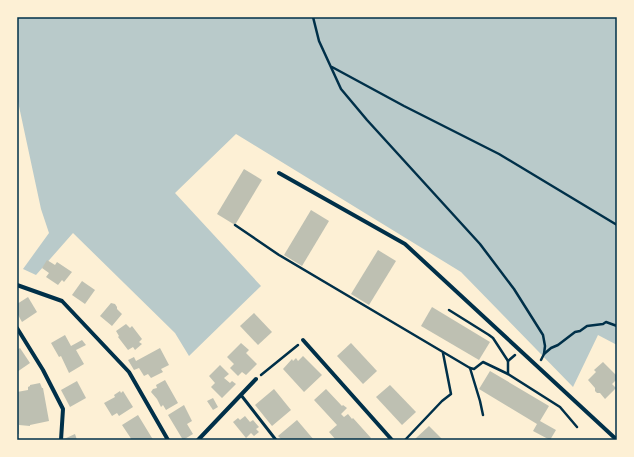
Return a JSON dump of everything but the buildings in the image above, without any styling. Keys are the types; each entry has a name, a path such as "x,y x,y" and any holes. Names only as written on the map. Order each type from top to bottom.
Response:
{"street":[{"path":"279,173 405,244 538,365 616,440"},
{"path":"17,285 62,301 129,372 168,440"},
{"path":"17,328 43,370 63,409 60,440"},
{"path":"303,340 392,440"},
{"path":"198,440 256,379"}],"lane":[{"path":"241,395 276,440"}],"path":[{"path":"313,17 319,41 341,89 432,193 480,244 514,289 543,335 545,346 544,354"},
{"path":"331,66 404,106 499,154 617,225"},
{"path":"235,225 279,255 470,368 474,369 483,362 508,374 560,407 577,427"},
{"path":"449,310 489,334 493,338 508,360 508,374"},
{"path":"538,365 544,354 551,348 587,326 603,324 606,322 617,326"},
{"path":"256,379 303,340"},
{"path":"405,440 442,401 451,394 443,352"},
{"path":"470,368 483,415"}],"shaded area":[{"path":"17,17 617,17 617,345 598,335 573,387 461,272 236,134 175,193 261,286 189,356 175,333 73,233 36,275 23,269 49,233 41,209 17,97"}]}
